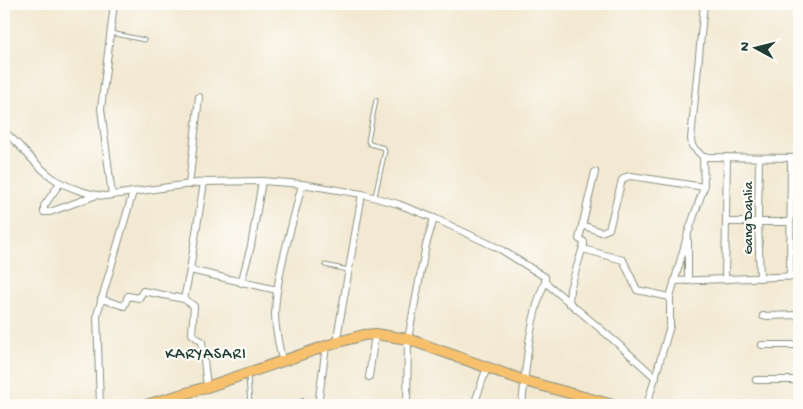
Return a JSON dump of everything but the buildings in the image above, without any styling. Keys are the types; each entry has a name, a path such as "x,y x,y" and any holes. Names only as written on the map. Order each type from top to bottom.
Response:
{"main road":[{"path":"146,405 338,342 375,334 408,339 525,381 594,403 613,405"}],"street":[{"path":"112,195 101,110 114,4"},
{"path":"647,405 670,326 670,297 688,233 704,187 703,157 692,146 691,139 704,4"},
{"path":"189,185 199,97"},
{"path":"4,131 60,183 97,195 112,195 204,182 262,181 302,184 374,197 434,218 512,256 545,277 536,311 522,405"},
{"path":"703,157 799,158"},
{"path":"725,280 727,157"},
{"name":"Gang Dahlia","path":"759,158 758,221 760,278"},
{"path":"790,277 791,158"},
{"path":"569,304 570,290 583,249 584,242 579,239 595,172"},
{"path":"582,225 601,232 608,230 622,180 628,176 704,187"},
{"path":"241,283 252,238 262,181"},
{"path":"184,299 204,182"},
{"path":"60,183 44,206 44,212 50,212 97,195"},
{"path":"282,360 277,338 275,315 277,290 302,184"},
{"path":"100,405 97,315 132,192"},
{"path":"338,342 338,332 362,194"},
{"path":"407,405 408,339 426,245 434,218"},
{"path":"727,222 790,222"},
{"path":"688,233 688,281"},
{"path":"583,249 622,259 637,290 670,297"},
{"path":"190,270 277,290"},
{"path":"675,281 799,276"},
{"path":"545,282 618,343 656,378"},
{"path":"101,299 124,306 128,296 139,298 143,291 184,299 194,306 192,334 202,342 207,386"},
{"path":"763,316 799,315"},
{"path":"369,377 375,334"},
{"path":"762,345 799,346"},
{"path":"301,405 303,402 318,404 326,346"},
{"path":"474,405 487,367"},
{"path":"756,380 799,380"}],"lane":[{"path":"110,33 144,40"},
{"path":"374,197 385,151 384,148 370,144 368,141 376,100"},
{"path":"325,265 349,270"},
{"path":"248,372 250,405"}],"district":[{"name":"KARYASARI","path":"206,352"}]}
